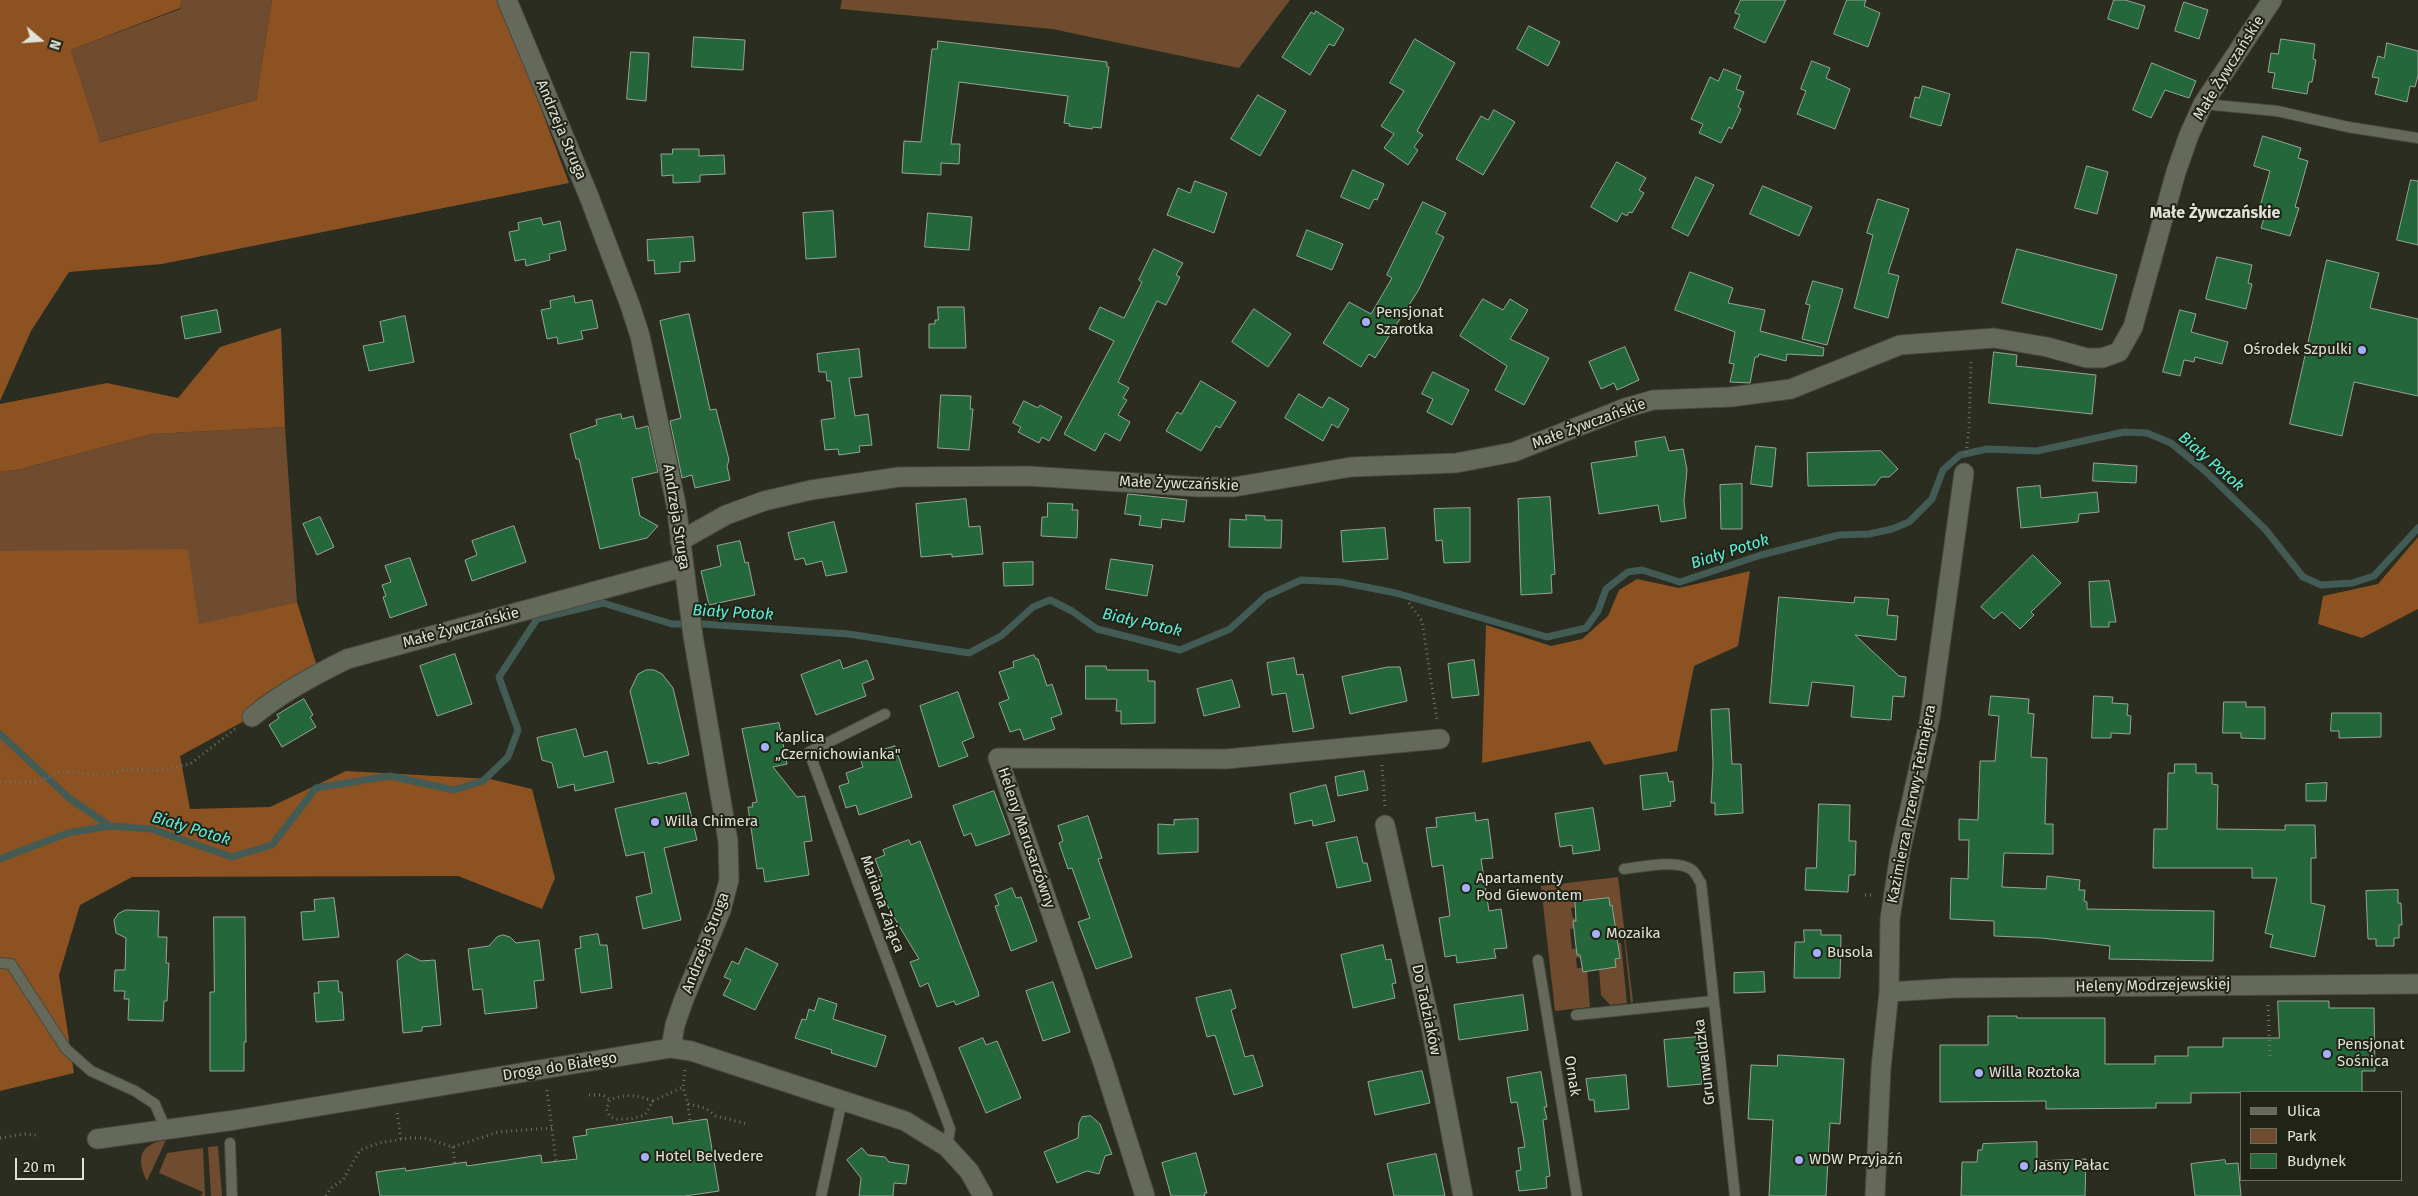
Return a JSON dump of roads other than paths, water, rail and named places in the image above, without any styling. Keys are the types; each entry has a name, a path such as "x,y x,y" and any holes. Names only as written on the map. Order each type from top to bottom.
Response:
{"street":[{"name":"Andrzeja Struga","path":"507,0 588,194 640,336 672,482 693,636 728,841 729,880 721,910 675,1025 671,1048"},
{"name":"Małe Żywczańskie","path":"680,541 726,515 764,501 821,488 899,477 1028,476 1199,487 1234,487 1351,467 1456,463 1514,452 1625,408 1653,400 1731,397 1791,389 1900,345 1994,338 2087,358 2102,358 2119,352 2133,327 2176,172 2189,135 2204,104 2272,0"},
{"name":"Kazimierza Przerwy-Tetmajera","path":"1875,1196 1881,1068 1889,992 1890,918 1900,853 1930,718 1964,473"},
{"name":"Małe Żywczańskie","path":"252,717 274,699 304,680 347,660 684,567"},
{"name":"Heleny Marusarzówny","path":"1145,1196 1104,1066 998,758 1226,759 1440,739"},
{"name":"Do Tadziaków","path":"1385,825 1431,1027 1463,1196"},
{"name":"Heleny Modrzejewskiej","path":"1889,992 1954,988 2418,984"},
{"name":"Droga do Białego","path":"97,1140 671,1048 691,1051 905,1121 947,1147 969,1171 983,1196"}],"lane":[{"path":"2204,104 2277,111 2348,127 2418,138"},
{"name":"Mariana Zająca","path":"885,714 809,752 950,1129 947,1147"},
{"path":"1624,869 1674,864 1693,871 1701,883 1713,1001"},
{"name":"Ornak","path":"1538,960 1577,1196"},
{"path":"0,963 12,964 66,1049 91,1071 135,1091 155,1104 166,1130"},
{"name":"Grunwaldzka","path":"1576,1014 1713,1001 1735,1196"},
{"path":"821,1196 842,1100"},
{"path":"230,1144 232,1196"}],"waterway":[{"name":"Biały Potok","path":"0,859 68,833 110,826 151,829 232,857 272,845 316,788 390,776 454,790 483,781 508,757 518,730 499,677 537,619 603,603 672,624 703,624 849,634 969,653 1001,636 1033,607 1050,600 1072,611 1097,629 1180,650 1230,629 1266,596 1301,580 1340,582 1396,593 1547,637 1586,628 1598,611 1606,589 1628,572 1642,570 1680,582 1761,555 1839,535 1869,534 1892,529 1909,522 1932,499 1943,470 1960,455 1987,449 2037,451 2124,432 2147,433 2171,443 2204,470 2265,529 2303,577 2321,585 2352,583 2374,576 2418,528"},
{"path":"0,734 69,798 110,826"}],"place":[{"name":"Pensjonat Szarotka","path":"1366,322"},
{"name":"Ośrodek Szpulki","path":"2362,350"},
{"name":"Kaplica „Czernichowianka\"","path":"765,747"},
{"name":"Willa Chimera","path":"655,822"},
{"name":"Apartamenty Pod Giewontem","path":"1466,888"},
{"name":"Mozaika","path":"1596,934"},
{"name":"Busola","path":"1817,953"},
{"name":"Pensjonat Sośnica","path":"2327,1054"},
{"name":"Willa Roztoka","path":"1979,1073"},
{"name":"Hotel Belvedere","path":"645,1157"},
{"name":"WDW Przyjaźń","path":"1799,1160"},
{"name":"Jasny Pałac","path":"2024,1166"}],"district":[{"name":"Małe Żywczańskie","path":"2215,214"}]}
